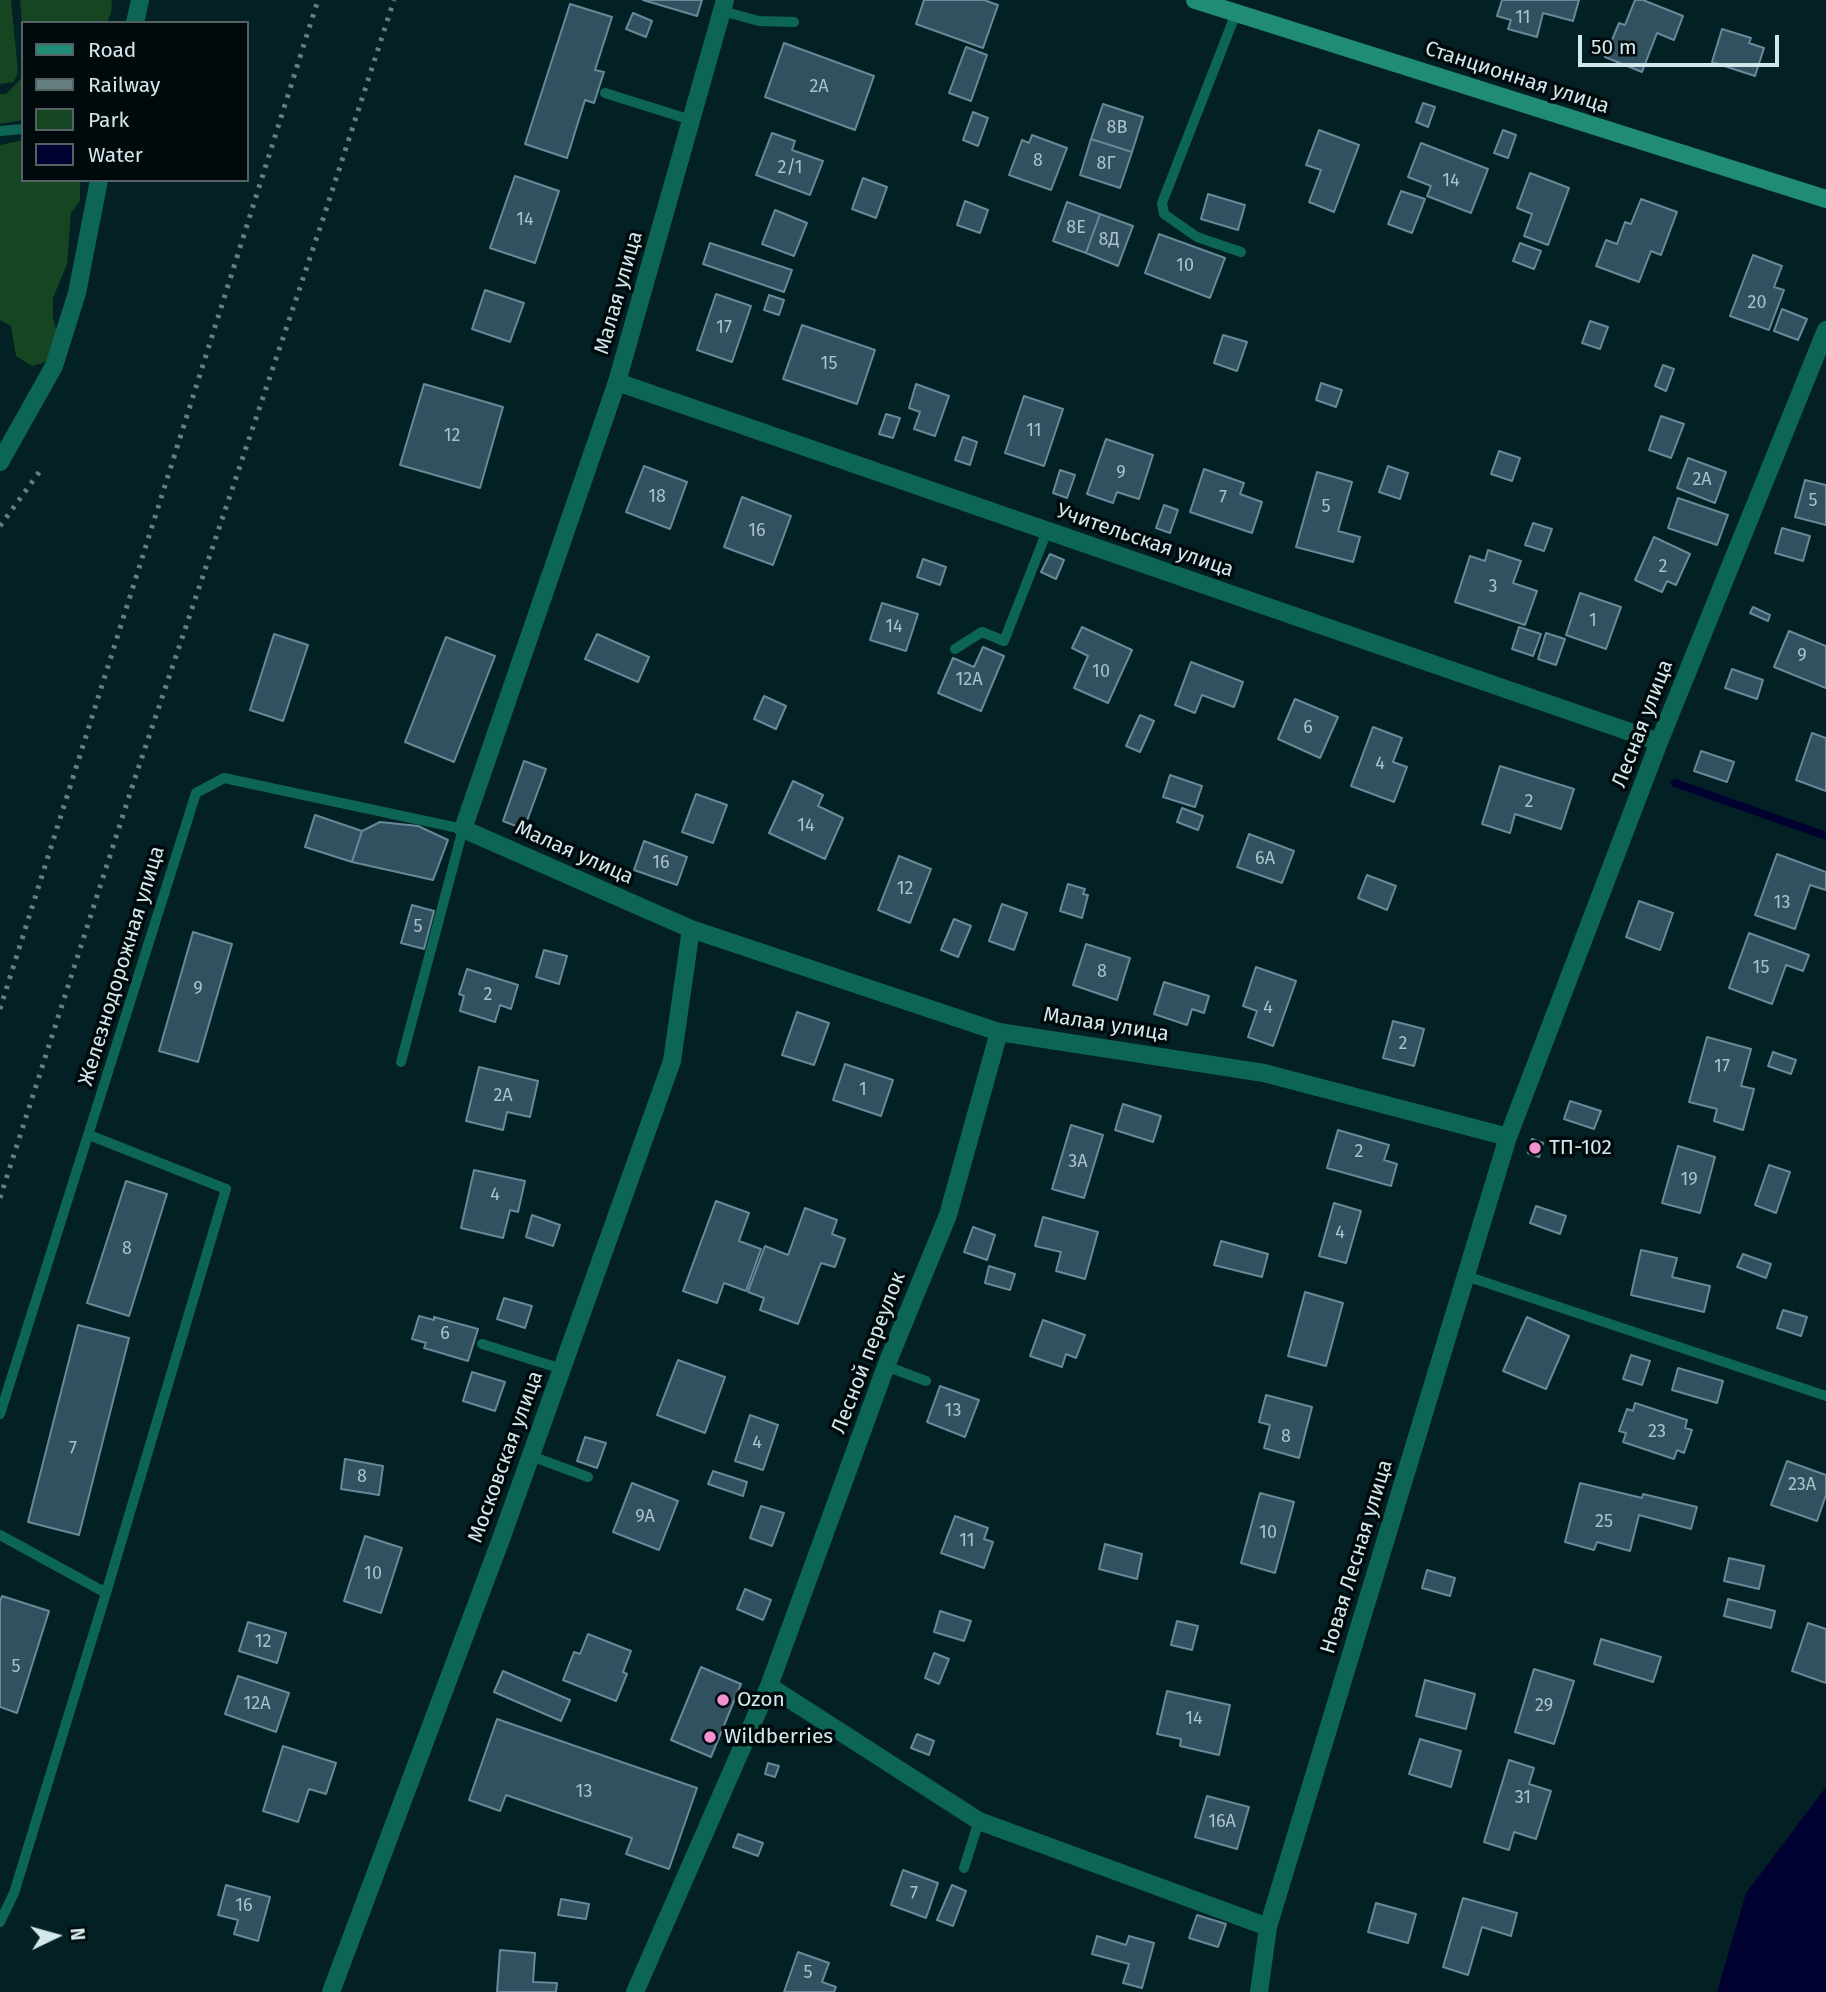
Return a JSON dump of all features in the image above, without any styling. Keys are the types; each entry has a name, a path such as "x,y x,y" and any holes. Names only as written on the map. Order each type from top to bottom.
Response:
{"main road":[{"name":"Станционная улица","path":"1195,0 1826,199"}],"street":[{"path":"135,21 140,0"},
{"name":"Малая улица","path":"723,5 617,382 463,829 691,929 999,1032 1264,1073 1508,1137"},
{"path":"0,462 54,366 77,293 99,182"},
{"name":"Лесная улица","path":"1508,1137 1659,742 1826,330"},
{"name":"Учительская улица","path":"617,382 1659,742"},
{"name":"Московская улица","path":"331,1992 531,1455 672,1061 691,929"},
{"name":"Лесной переулок","path":"635,1992 769,1686 887,1366 948,1215 999,1032"},
{"name":"Новая Лесная улица","path":"1259,1992 1268,1927 1508,1137"},
{"path":"769,1686 979,1821 1268,1927"}],"lane":[{"path":"723,5 759,21 794,22"},
{"path":"1236,13 1162,203 1164,214 1197,237 1241,252"},
{"path":"605,93 691,120"},
{"path":"0,131 21,129"},
{"path":"955,649 982,632 1004,641 1047,531"},
{"name":"Железнодорожная улица","path":"0,1413 195,793 224,778 463,829"},
{"path":"401,1062 463,829"},
{"path":"0,1922 14,1893 226,1189 89,1135"},
{"path":"1466,1276 1826,1396"},
{"path":"482,1344 562,1369"},
{"path":"887,1366 926,1381"},
{"path":"531,1455 588,1477"},
{"path":"0,1535 106,1593"},
{"path":"964,1868 979,1821"}],"green space":[{"path":"0,0 11,0 18,72 14,82 0,84"},
{"path":"20,0 112,0 108,21 22,21"},
{"path":"21,79 21,120 0,124 0,94 6,94"},
{"path":"21,140 21,182 80,182 80,201 71,213 67,264 53,298 53,318 58,337 49,361 32,366 16,356 11,326 0,320 0,145"}],"water":[{"path":"1826,1787 1826,1992 1717,1992 1746,1893"}],"building":[{"path":"643,0 702,0 697,16"},
{"path":"924,0 984,0 998,5 983,48 916,24"},
{"path":"1502,0 1579,0 1573,21 1543,13 1537,37 1508,29 1511,20 1497,16"},
{"path":"1635,0 1643,0 1683,16 1674,40 1657,33 1642,72 1605,57 1619,23 1625,25"},
{"path":"570,4 612,17 595,70 604,72 594,103 585,100 567,158 525,144"},
{"path":"633,13 652,21 646,37 626,29"},
{"path":"1722,29 1751,38 1749,43 1764,48 1755,76 1712,62"},
{"path":"784,43 874,76 855,130 765,97"},
{"path":"966,47 987,55 971,101 949,93"},
{"path":"1423,103 1435,107 1428,127 1416,122"},
{"path":"1103,104 1143,117 1132,152 1091,139"},
{"path":"973,112 988,118 978,146 963,140"},
{"path":"1319,130 1359,145 1334,212 1309,202 1321,170 1306,165"},
{"path":"1503,130 1516,135 1508,158 1494,153"},
{"path":"772,133 795,141 792,150 823,161 810,195 756,175"},
{"path":"1032,135 1067,148 1051,190 1009,175 1022,140 1029,143"},
{"path":"1091,139 1132,152 1120,188 1080,175"},
{"path":"1421,143 1488,169 1471,213 1427,196 1431,186 1408,177"},
{"path":"1530,173 1569,188 1548,245 1524,236 1532,214 1517,208"},
{"path":"515,176 559,191 535,263 490,248"},
{"path":"863,178 887,187 876,218 852,209"},
{"path":"1401,191 1425,199 1412,233 1388,224"},
{"path":"1208,194 1245,205 1238,230 1201,219"},
{"path":"1641,199 1677,212 1661,255 1651,251 1639,282 1596,266 1606,240 1617,244 1625,222 1631,224"},
{"path":"965,201 988,210 980,233 957,225"},
{"path":"1067,202 1100,214 1086,253 1053,241"},
{"path":"775,210 807,223 794,256 762,244"},
{"path":"1100,214 1133,226 1118,266 1086,253"},
{"path":"1159,234 1225,258 1210,298 1145,273"},
{"path":"710,243 792,270 784,292 703,264"},
{"path":"1520,243 1541,251 1534,269 1513,261"},
{"path":"1753,255 1782,266 1774,287 1784,290 1769,330 1730,316"},
{"path":"485,290 524,303 510,342 472,329"},
{"path":"716,294 751,306 732,362 697,350"},
{"path":"769,295 784,300 779,315 764,310"},
{"path":"1782,309 1807,319 1798,340 1774,331"},
{"path":"1590,321 1608,327 1600,349 1582,343"},
{"path":"802,325 875,350 857,404 783,379"},
{"path":"1223,335 1247,342 1237,371 1214,363"},
{"path":"1663,365 1674,369 1666,391 1655,386"},
{"path":"1321,383 1342,390 1336,407 1316,400"},
{"path":"424,384 503,407 480,488 400,465"},
{"path":"916,384 949,396 935,436 914,429 920,412 909,408"},
{"path":"1024,396 1063,409 1044,466 1005,453"},
{"path":"886,414 900,418 893,438 879,434"},
{"path":"1661,416 1684,424 1671,458 1649,450"},
{"path":"963,437 977,442 970,465 955,460"},
{"path":"1106,439 1153,455 1139,499 1117,492 1113,503 1087,494"},
{"path":"1499,451 1520,458 1512,481 1491,474"},
{"path":"1688,458 1726,472 1715,503 1677,488"},
{"path":"644,466 687,482 670,529 626,512"},
{"path":"1388,466 1408,473 1400,499 1379,492"},
{"path":"1204,469 1244,483 1240,494 1262,502 1252,533 1190,512"},
{"path":"1060,470 1075,475 1067,498 1053,493"},
{"path":"1317,472 1352,482 1338,531 1360,537 1353,562 1296,547"},
{"path":"1805,480 1826,485 1826,525 1795,517"},
{"path":"742,497 791,516 773,565 724,547"},
{"path":"1678,498 1728,515 1717,545 1668,528"},
{"path":"1164,505 1178,510 1170,533 1156,528"},
{"path":"1533,523 1552,529 1544,551 1525,545"},
{"path":"1782,528 1810,536 1803,561 1775,553"},
{"path":"1654,537 1690,554 1676,585 1667,581 1662,592 1635,580"},
{"path":"1488,550 1521,561 1513,583 1537,591 1525,625 1455,602 1470,556 1485,561"},
{"path":"1050,554 1064,560 1056,579 1041,572"},
{"path":"923,559 946,567 940,585 917,577"},
{"path":"1580,593 1621,607 1606,649 1566,635"},
{"path":"882,603 918,614 906,651 870,640"},
{"path":"1753,607 1770,615 1768,621 1750,613"},
{"path":"1082,627 1132,650 1108,703 1074,688 1088,656 1072,648"},
{"path":"1519,627 1541,634 1533,656 1512,649"},
{"path":"1789,631 1826,646 1826,688 1774,667"},
{"path":"1546,633 1565,639 1556,665 1538,659"},
{"path":"274,634 308,645 283,721 250,710"},
{"path":"597,634 649,657 638,682 585,659"},
{"path":"446,637 495,656 454,762 405,742"},
{"path":"983,647 1004,656 981,711 938,693 953,658 974,667"},
{"path":"1191,662 1243,682 1234,707 1202,695 1195,713 1175,705"},
{"path":"1732,669 1763,680 1757,699 1725,688"},
{"path":"764,696 786,706 776,729 754,719"},
{"path":"1295,699 1338,717 1320,758 1278,739"},
{"path":"1140,715 1154,721 1140,752 1126,746"},
{"path":"1373,727 1402,738 1393,762 1407,767 1394,802 1351,786"},
{"path":"1812,733 1826,738 1826,791 1796,780"},
{"path":"1701,751 1734,762 1727,782 1694,771"},
{"path":"524,761 546,769 524,829 503,821"},
{"path":"1500,766 1574,789 1561,829 1515,814 1510,833 1482,824"},
{"path":"1170,775 1202,786 1195,807 1163,797"},
{"path":"793,781 823,795 818,806 843,818 825,859 769,833"},
{"path":"696,794 727,805 713,843 682,832"},
{"path":"1182,808 1203,816 1198,830 1177,822"},
{"path":"315,815 362,831 352,862 305,847"},
{"path":"380,822 418,826 448,840 433,880 352,862 362,831"},
{"path":"1249,834 1294,851 1282,883 1237,867"},
{"path":"644,841 687,857 677,885 634,870"},
{"path":"1777,854 1826,872 1826,890 1810,885 1795,929 1755,915"},
{"path":"899,856 931,869 910,923 878,910"},
{"path":"1367,875 1396,886 1387,910 1358,898"},
{"path":"1068,884 1085,889 1083,894 1088,895 1082,918 1060,911"},
{"path":"1639,901 1673,913 1660,950 1626,937"},
{"path":"1002,904 1027,913 1014,950 989,941"},
{"path":"412,905 434,911 424,949 401,943"},
{"path":"954,919 971,926 958,957 941,950"},
{"path":"193,932 232,944 198,1062 159,1051"},
{"path":"1749,933 1809,955 1803,971 1786,965 1772,1004 1729,988"},
{"path":"1086,944 1130,958 1117,1000 1073,985"},
{"path":"544,950 567,956 559,984 536,977"},
{"path":"1256,967 1296,981 1273,1046 1248,1037 1257,1011 1243,1006"},
{"path":"467,969 518,985 511,1009 500,1005 495,1022 460,1011 464,996 459,994"},
{"path":"1164,982 1209,996 1204,1013 1192,1009 1187,1025 1154,1014"},
{"path":"797,1012 829,1023 814,1065 782,1055"},
{"path":"1393,1021 1424,1029 1414,1066 1383,1058"},
{"path":"1707,1037 1751,1049 1741,1086 1754,1089 1743,1130 1714,1121 1717,1109 1689,1102"},
{"path":"1773,1052 1796,1060 1791,1074 1768,1066"},
{"path":"845,1064 893,1080 881,1116 833,1100"},
{"path":"479,1067 538,1081 530,1117 507,1112 503,1130 466,1121"},
{"path":"1570,1101 1601,1111 1594,1129 1564,1119"},
{"path":"1123,1104 1161,1116 1153,1142 1115,1130"},
{"path":"1071,1125 1103,1135 1084,1198 1052,1189"},
{"path":"1338,1130 1389,1145 1384,1160 1397,1164 1391,1186 1327,1168"},
{"name":"ТП-102","path":"1532,1139 1543,1143 1539,1157 1528,1153"},
{"path":"1678,1146 1715,1157 1700,1213 1662,1203"},
{"path":"1769,1165 1790,1172 1776,1213 1755,1205"},
{"path":"474,1170 525,1181 518,1212 510,1210 503,1238 461,1228"},
{"path":"126,1181 167,1194 129,1316 87,1303"},
{"path":"716,1201 749,1213 739,1241 761,1249 746,1291 724,1283 717,1303 683,1291"},
{"path":"1334,1203 1361,1211 1346,1263 1319,1256"},
{"path":"1536,1206 1566,1216 1560,1234 1530,1223"},
{"path":"805,1208 837,1220 832,1234 845,1239 835,1267 821,1263 798,1324 760,1310 764,1298 748,1292 765,1246 788,1255"},
{"path":"532,1215 560,1225 553,1246 526,1237"},
{"path":"1043,1217 1098,1232 1085,1279 1056,1271 1061,1252 1035,1246"},
{"path":"973,1227 995,1235 987,1260 964,1252"},
{"path":"1221,1241 1268,1254 1262,1277 1214,1265"},
{"path":"1641,1250 1677,1258 1672,1277 1710,1286 1704,1312 1631,1295"},
{"path":"1743,1254 1771,1264 1766,1278 1737,1267"},
{"path":"989,1266 1015,1274 1010,1290 985,1283"},
{"path":"1305,1292 1343,1303 1326,1366 1288,1356"},
{"path":"504,1298 532,1306 525,1328 497,1319"},
{"path":"1783,1310 1807,1317 1801,1336 1777,1328"},
{"path":"419,1316 434,1320 434,1317 478,1329 468,1361 424,1348 426,1343 412,1339"},
{"path":"1527,1317 1569,1336 1546,1389 1503,1371"},
{"path":"1043,1320 1085,1335 1076,1358 1066,1354 1062,1367 1030,1356"},
{"path":"78,1325 129,1338 79,1535 28,1522"},
{"path":"1631,1355 1650,1361 1642,1385 1623,1379"},
{"path":"678,1360 725,1377 705,1433 657,1415"},
{"path":"1678,1368 1723,1381 1717,1403 1672,1390"},
{"path":"472,1372 505,1382 495,1411 463,1401"},
{"path":"940,1386 979,1400 965,1437 927,1422"},
{"path":"1266,1395 1312,1407 1299,1458 1264,1448 1270,1425 1259,1422"},
{"path":"1635,1403 1687,1420 1685,1428 1692,1430 1684,1453 1677,1450 1674,1459 1623,1442 1626,1433 1619,1431 1627,1409 1633,1411"},
{"path":"750,1415 778,1425 763,1470 735,1461"},
{"path":"585,1437 606,1443 597,1468 577,1461"},
{"path":"345,1459 383,1466 379,1495 341,1489"},
{"path":"1787,1461 1826,1475 1826,1495 1817,1521 1771,1505"},
{"path":"713,1471 747,1482 743,1496 708,1484"},
{"path":"632,1483 678,1501 659,1550 613,1532"},
{"path":"1580,1483 1642,1498 1643,1494 1697,1507 1691,1529 1639,1515 1630,1551 1597,1542 1594,1550 1565,1542"},
{"path":"1260,1493 1294,1502 1275,1573 1241,1563"},
{"path":"761,1506 784,1513 772,1546 750,1538"},
{"path":"955,1516 988,1528 984,1539 993,1542 984,1568 941,1553"},
{"path":"365,1536 402,1548 381,1613 344,1601"},
{"path":"1105,1544 1142,1554 1137,1579 1099,1569"},
{"path":"1729,1558 1764,1566 1759,1589 1724,1581"},
{"path":"1427,1570 1455,1578 1450,1596 1422,1588"},
{"path":"745,1589 771,1600 763,1620 737,1609"},
{"path":"2,1596 49,1611 17,1713 0,1707"},
{"path":"1728,1599 1775,1611 1771,1628 1724,1616"},
{"path":"940,1611 971,1621 964,1641 934,1632"},
{"path":"1177,1621 1198,1626 1192,1650 1171,1645"},
{"path":"248,1622 286,1633 277,1663 239,1651"},
{"path":"1808,1623 1826,1629 1826,1683 1792,1671"},
{"path":"588,1634 631,1651 623,1672 627,1674 616,1701 563,1680 574,1652 580,1654"},
{"path":"1601,1639 1661,1657 1653,1682 1594,1664"},
{"path":"934,1653 949,1659 939,1684 925,1678"},
{"path":"701,1667 741,1684 711,1757 671,1740"},
{"path":"1534,1669 1574,1681 1554,1744 1515,1732"},
{"path":"503,1671 570,1700 561,1721 494,1692"},
{"path":"238,1676 289,1693 276,1732 225,1714"},
{"path":"1425,1680 1475,1694 1466,1729 1416,1716"},
{"path":"1167,1691 1230,1705 1219,1755 1180,1746 1181,1739 1157,1734"},
{"path":"497,1719 697,1788 669,1869 626,1854 632,1838 506,1795 500,1811 469,1800"},
{"path":"917,1734 934,1741 929,1755 911,1748"},
{"path":"1420,1739 1461,1751 1451,1787 1409,1774"},
{"path":"283,1746 336,1763 326,1794 309,1789 298,1822 263,1811"},
{"path":"1509,1760 1534,1768 1529,1784 1551,1791 1536,1839 1514,1832 1509,1850 1484,1842"},
{"path":"768,1763 779,1766 775,1777 765,1774"},
{"path":"1207,1796 1249,1807 1237,1849 1195,1837"},
{"path":"738,1834 763,1843 758,1856 733,1847"},
{"path":"903,1870 938,1883 926,1918 891,1905"},
{"path":"226,1885 270,1897 258,1941 234,1934 238,1920 218,1915"},
{"path":"952,1885 966,1891 953,1926 937,1920"},
{"path":"1463,1898 1517,1913 1511,1936 1482,1927 1468,1975 1443,1967"},
{"path":"561,1899 589,1904 586,1919 558,1915"},
{"path":"1376,1903 1416,1914 1408,1943 1368,1932"},
{"path":"1197,1915 1226,1924 1218,1947 1189,1938"},
{"path":"1097,1936 1126,1945 1129,1936 1154,1943 1142,1988 1123,1983 1129,1964 1092,1954"},
{"path":"500,1950 535,1953 533,1982 557,1983 556,1992 497,1992"},
{"path":"798,1952 829,1963 822,1982 836,1987 834,1992 784,1992"}],"waterway":[{"path":"1675,783 1826,836"}],"railway":[{"path":"0,1009 318,0"},
{"path":"0,1198 134,781 394,0"},
{"path":"0,526 43,467"}],"place":[{"name":"ТП-102","path":"1535,1148"},
{"name":"Ozon","path":"723,1700"},
{"name":"Wildberries","path":"710,1737"}]}
